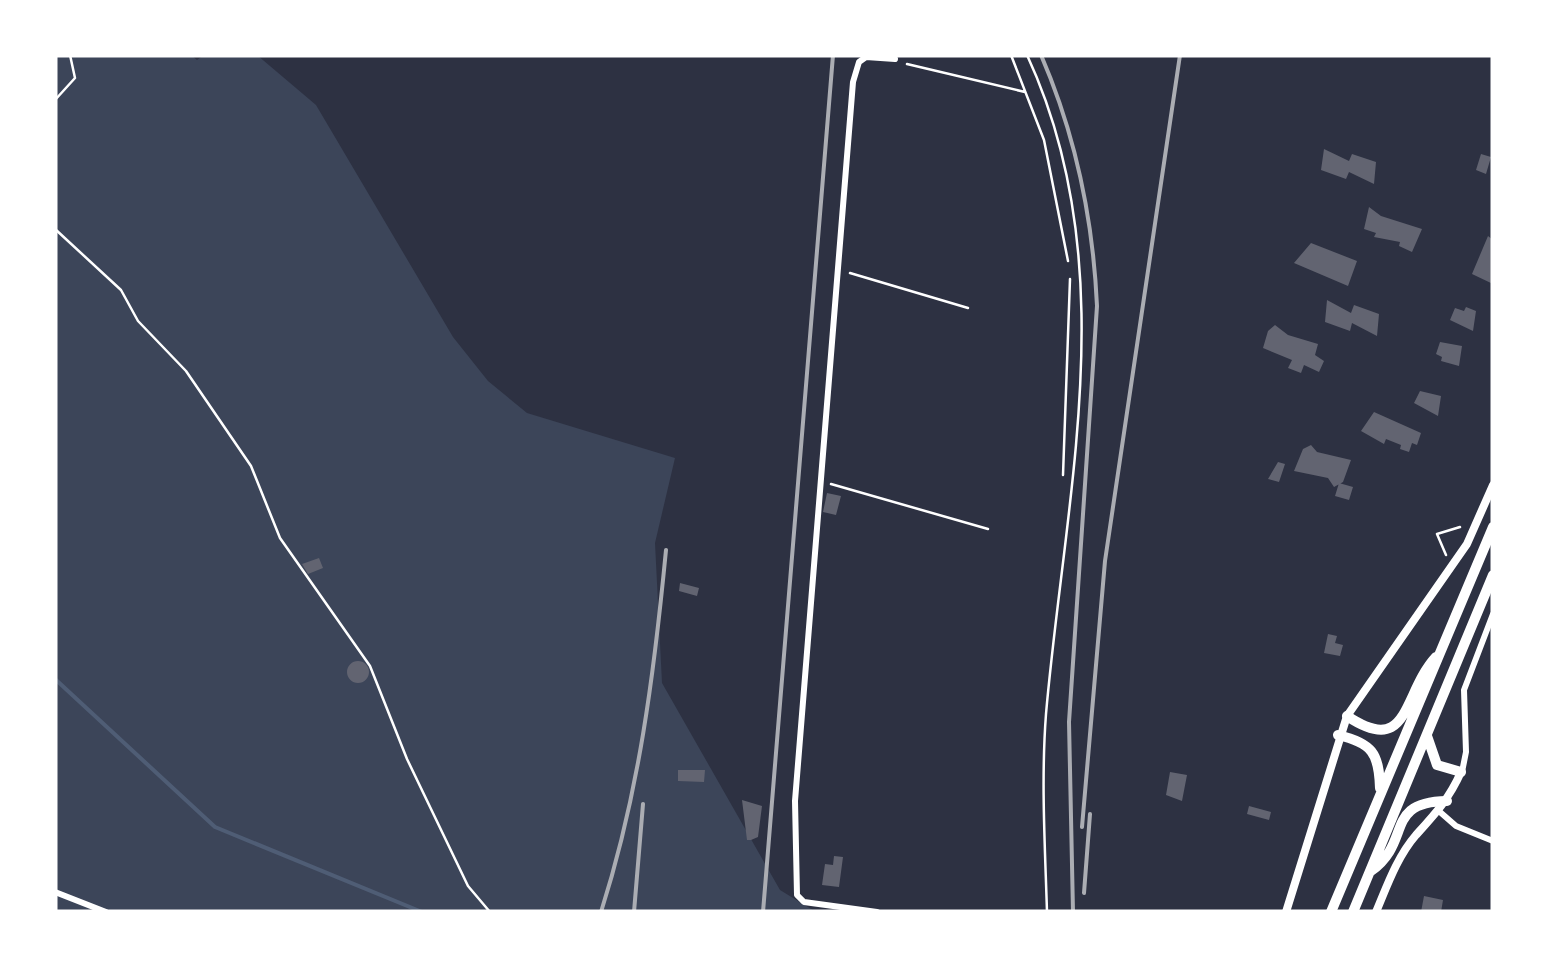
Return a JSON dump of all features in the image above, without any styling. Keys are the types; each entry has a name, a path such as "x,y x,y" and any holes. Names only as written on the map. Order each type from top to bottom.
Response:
{"highway":[{"path":"1331,912 1493,526"},
{"path":"1353,912 1493,575"},
{"path":"1347,716 1369,730 1392,729 1421,674 1440,653"},
{"path":"1338,735 1364,742 1374,751 1380,796"},
{"path":"1427,736 1437,765 1462,772"},
{"path":"1370,872 1387,859 1408,809 1423,801 1447,800"}],"street":[{"path":"877,912 804,902 794,884 795,801 853,82 859,62 866,58 895,58"},
{"path":"1286,912 1347,716 1467,544 1493,485"},
{"path":"1376,912 1415,836 1440,812 1462,772 1466,752 1464,690 1493,614"},
{"path":"1440,812 1456,826 1493,841"},
{"path":"55,892 106,912"}],"lane":[{"path":"1027,55 1054,124 1068,179 1083,302 1074,482 1046,715 1047,912"}],"path":[{"path":"55,100 75,78 70,55"},
{"path":"1011,55 1027,92 1060,204 1070,272 1063,476"},
{"path":"895,58 1027,92"},
{"path":"55,230 121,290 138,320 186,371 251,466 280,538 370,666 407,759 460,870 490,912"},
{"path":"838,270 968,308"},
{"path":"822,481 988,530"},
{"path":"1446,555 1437,534 1457,528"}],"shaded area":[{"path":"55,55 191,55 197,60 204,55 257,55 316,105 453,337 488,381 527,413 675,458 655,543 662,683 780,890 816,912 55,912"}],"building":[{"path":"1324,149 1349,161 1352,154 1376,162 1374,184 1349,172 1346,179 1321,170"},
{"path":"1481,154 1491,157 1486,174 1476,170"},
{"path":"1369,207 1381,216 1422,229 1412,252 1399,246 1400,242 1374,237 1376,233 1364,229"},
{"path":"1488,236 1493,240 1493,284 1472,274"},
{"path":"1311,243 1357,261 1348,286 1294,263"},
{"path":"1327,300 1351,313 1354,305 1379,314 1377,336 1352,323 1350,331 1325,322"},
{"path":"1466,307 1476,311 1473,331 1450,320 1455,308 1464,311"},
{"path":"1275,325 1288,335 1318,344 1315,355 1324,361 1319,372 1304,365 1301,373 1288,368 1292,360 1263,348 1268,331"},
{"path":"1440,342 1462,346 1459,366 1441,361 1442,357 1436,354"},
{"path":"1420,391 1441,396 1438,416 1414,403"},
{"path":"1374,412 1421,433 1417,445 1412,443 1409,452 1400,449 1401,445 1386,439 1384,444 1361,431"},
{"path":"1311,445 1317,452 1351,460 1343,482 1334,487 1328,478 1294,471 1303,449"},
{"path":"1278,462 1285,464 1279,482 1268,479"},
{"path":"1339,483 1353,487 1349,500 1335,496"},
{"path":"827,493 841,496 836,515 823,512"},
{"path":"319,558 323,568 308,574 302,564"},
{"path":"680,583 699,588 697,596 679,591"},
{"path":"1328,634 1337,636 1335,643 1343,645 1340,656 1324,653"},
{"path":"358,661 369,672 358,683 347,672"},
{"path":"678,770 705,770 704,782 678,781"},
{"path":"1170,772 1187,775 1182,801 1166,795"},
{"path":"742,800 762,806 758,837 751,840 747,840"},
{"path":"1249,806 1271,812 1269,820 1247,814"},
{"path":"834,856 843,857 839,887 822,885 825,864 833,865"},
{"path":"1424,896 1443,900 1441,912 1421,912"}],"waterway":[{"path":"55,679 215,827 422,912"}],"railway":[{"path":"763,912 833,55"},
{"path":"1041,55 1064,116 1081,178 1097,306 1069,722 1073,912"},
{"path":"1082,827 1105,561 1180,55"},
{"path":"601,912 626,823 643,733 666,550"},
{"path":"634,912 643,804"},
{"path":"1084,893 1090,814"}]}
